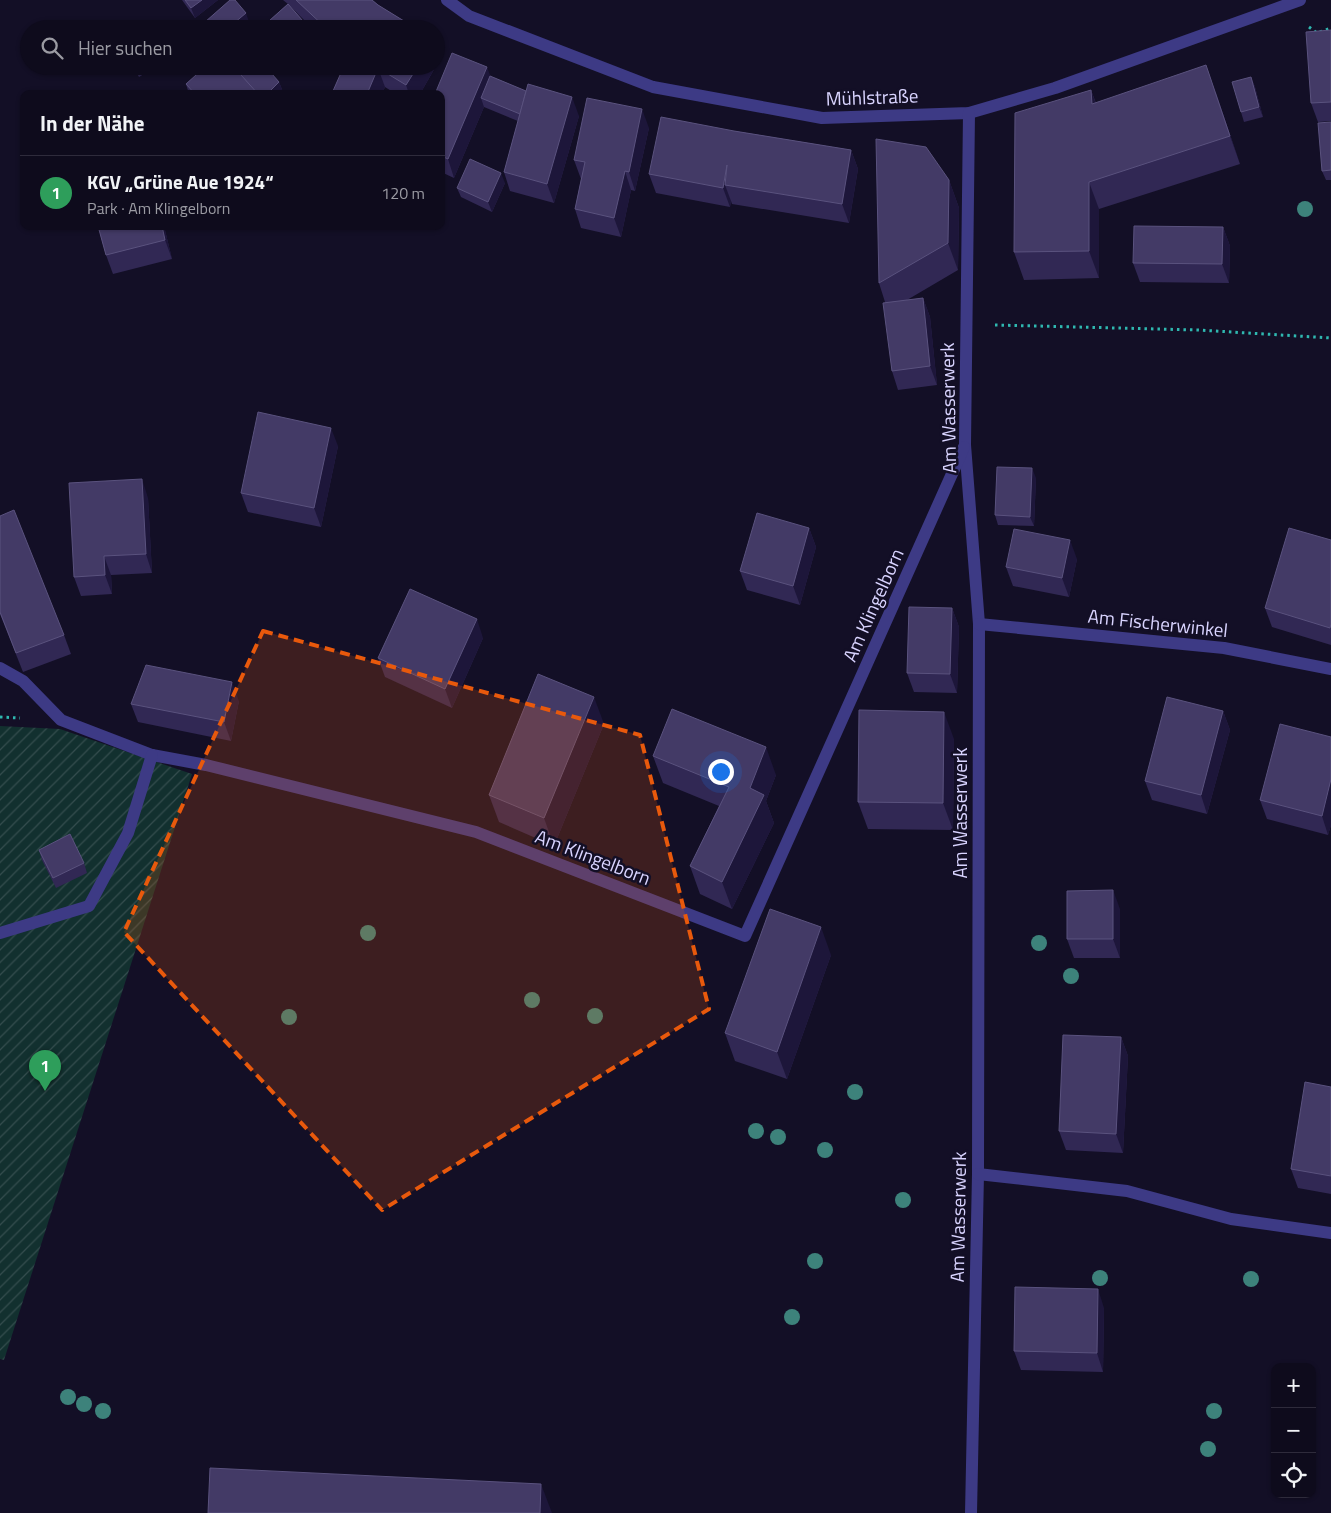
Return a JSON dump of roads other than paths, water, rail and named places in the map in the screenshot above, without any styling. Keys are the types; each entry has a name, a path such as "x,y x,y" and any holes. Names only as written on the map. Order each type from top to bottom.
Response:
{"street":[{"name":"Mühlstraße","path":"446,0 469,16 652,87 822,118 969,113 1055,88 1300,0"},
{"name":"Am Wasserwerk","path":"969,113 965,445 979,624 978,1174 971,1513"},
{"name":"Am Klingelborn","path":"152,755 206,765 476,832 745,936 965,445"},
{"name":"Am Fischerwinkel","path":"979,624 1224,648 1331,670"},
{"path":"0,668 22,681 61,720 152,755 128,833 89,906 0,933"},
{"path":"978,1174 1127,1191 1231,1219 1331,1233"}],"place":[{"name":"KGV „Grüne Aue 1924“","path":"45,1091"}]}
